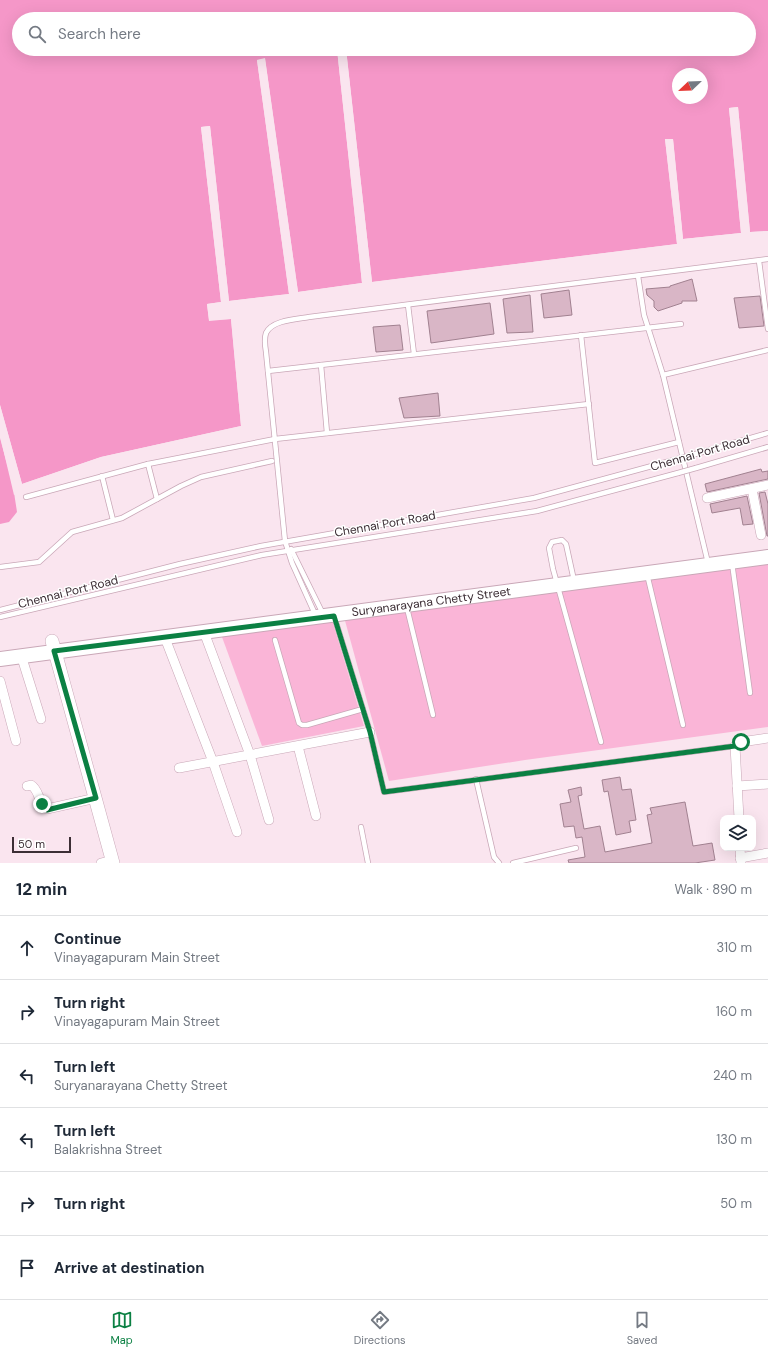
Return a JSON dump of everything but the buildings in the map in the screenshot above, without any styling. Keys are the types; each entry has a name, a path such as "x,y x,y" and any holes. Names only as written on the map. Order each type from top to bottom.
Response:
{"main road":[{"name":"Suryanarayana Chetty Street","path":"0,649 165,638 556,581 647,572 768,549"},
{"name":"Suryanarayana Chetty Street","path":"0,659 53,646 406,604 556,581 573,576 708,561 732,561 768,556"}],"street":[{"path":"707,498 768,485"},
{"path":"752,489 761,535"},
{"path":"204,632 250,755 269,820"},
{"path":"165,638 213,762 236,832"},
{"path":"53,646 96,798 109,862"},
{"path":"21,655 41,719"},
{"path":"0,681 16,741"},
{"path":"179,768 370,732"},
{"path":"739,815 735,746 741,742 768,738"},
{"path":"298,746 316,816"},
{"path":"737,786 768,784"},
{"path":"27,786 31,785 35,788 42,804 47,810 96,798"},
{"path":"740,851 741,861 768,853"}],"lane":[{"path":"735,746 384,792 363,709 322,614 285,541 265,337 267,332 274,325 309,317 768,260"},
{"path":"759,261 768,329"},
{"path":"638,276 642,307 663,375 708,561"},
{"path":"408,305 414,354"},
{"path":"268,371 681,324"},
{"path":"581,335 595,463 680,442"},
{"path":"663,375 768,350"},
{"path":"321,365 327,433"},
{"path":"26,497 148,464 275,439 589,404"},
{"name":"Chennai Port Road","path":"0,610 180,564 285,541 534,498 768,433"},
{"name":"Chennai Port Road","path":"0,617 172,575 290,550 537,510 678,473 768,447"},
{"path":"0,567 39,562 72,532 122,518 201,477 272,461"},
{"path":"148,464 158,499"},
{"path":"102,476 113,520"},
{"path":"573,576 566,544 562,540 549,544 556,581 601,742"},
{"path":"290,550 322,614"},
{"path":"732,561 750,693"},
{"path":"647,572 683,725"},
{"path":"406,604 433,715"},
{"path":"275,640 299,723 302,725 307,725 363,709"},
{"path":"476,780 494,857 499,863"},
{"path":"361,827 368,863"},
{"path":"513,863 576,848"}],"shaded area":[{"path":"0,0 768,0 768,231 750,232 738,107 729,108 741,233 683,239 673,139 665,139 677,244 372,282 347,56 756,56 756,12 12,12 12,56 338,56 362,283 298,292 265,59 257,60 289,294 229,301 210,126 201,127 221,302 207,304 209,320 231,319 241,426 101,457 22,484 0,405"},
{"path":"0,438 13,486 17,512 9,522 0,524"},
{"path":"768,561 768,727 525,760 389,781 344,617"},
{"path":"332,620 364,726 262,746 222,637"}],"pier":[{"path":"338,56 340,56 364,284 296,293 263,61 259,61 290,295 228,302 208,128 203,128 223,302 222,304 209,306 211,318 232,318 243,427 102,459 21,485 0,412 0,405 22,484 101,457 241,426 231,319 209,321 207,304 221,302 201,127 210,126 229,301 289,294 257,60 265,58 298,292 362,283"},
{"path":"345,56 347,56 372,282 677,244 665,139 673,139 683,239 741,233 729,108 738,107 750,232 768,231 768,233 749,233 736,109 731,110 742,235 681,240 671,141 667,141 678,246 371,284"},
{"path":"0,436 15,485 16,494 14,495"}],"route":[{"path":"42,804 47,810 96,798 54,651 114,642 165,638 239,627 334,616 370,732 384,792 735,746 741,742"}]}
